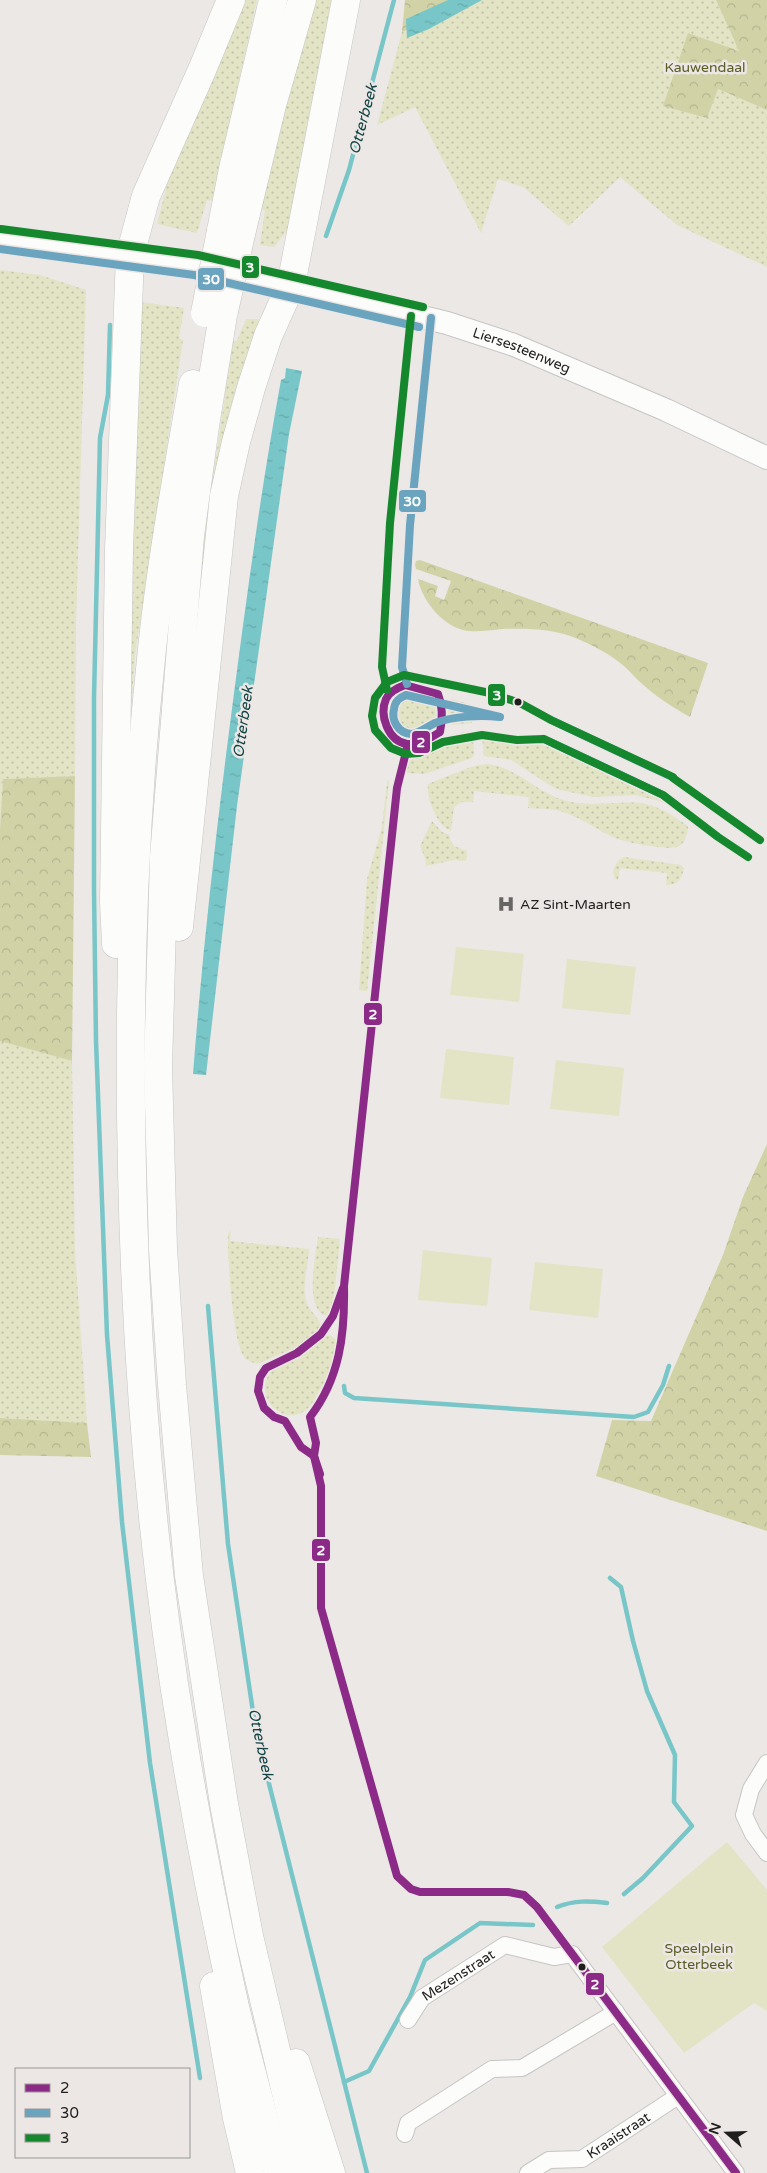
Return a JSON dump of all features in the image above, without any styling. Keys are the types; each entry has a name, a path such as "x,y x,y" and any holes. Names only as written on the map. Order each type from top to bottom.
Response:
{"highway":[{"path":"130,1069 119,1034 114,902 119,549 130,255 146,196 231,0"},
{"path":"231,233 233,169 274,0"},
{"path":"276,2164 236,2011 210,1890 183,1740 166,1624 146,1446 134,1283 130,1069 133,924 151,658 167,537 231,233 272,105 302,0"},
{"path":"158,1067 170,1049 179,923 224,496 251,388 268,336 291,285 346,0"},
{"path":"214,314 205,426 190,536 164,857 158,1067 164,1259 172,1385 189,1576 224,1804 249,1936 306,2173"},
{"path":"210,1890 205,1919 220,2028 237,2118 250,2173"},
{"path":"267,2015 290,2046 331,2173"}],"main road":[{"path":"0,239 130,255"},
{"name":"Liersesteenweg","path":"130,255 196,265 291,285 447,323 514,345 657,406 767,458"}],"street":[{"path":"767,1763 751,1790 744,1815 753,1834 767,1853"},
{"name":"Mezenstraat","path":"408,2020 422,1998 505,1945 554,1956 572,1954 736,2173"},
{"path":"405,2134 408,2122 492,2068 522,2068 616,2012"},
{"name":"Kraaistraat","path":"528,2173 548,2160 582,2159 678,2096"}],"green space":[{"path":"238,0 257,0 212,201 207,200 197,233 157,224 173,162"},
{"path":"316,0 339,0 297,218 274,247 260,245 265,210 259,209 290,83"},
{"path":"405,0 468,0 402,32"},
{"path":"468,0 716,0 739,51 718,89 767,110 767,267 677,225 620,177 569,226 523,187 498,179 481,233 415,107 377,125 402,32"},
{"name":"Kauwendaal","path":"716,0 767,0 767,110 718,89 707,118 663,106 688,33 739,51"},
{"path":"0,270 40,275 86,290 76,621 75,776 3,779 0,829"},
{"path":"140,302 184,308 179,338 183,340 135,655 123,813"},
{"path":"246,319 259,319 179,850 203,546 233,341 237,341"},
{"path":"420,560 708,663 690,717 652,692 613,658 596,647 578,639 551,631 503,629 468,631 451,625 429,604 418,579 438,586 435,596 444,600 451,581 416,569 416,561"},
{"path":"414,693 426,697 432,703 436,715 432,727 426,733 414,737 402,733 396,727 392,715 396,703 402,697"},
{"path":"452,699 472,705 472,723 453,725 450,723 447,704"},
{"path":"473,731 474,753 472,758 424,774 406,773 409,762 422,747 441,738"},
{"path":"482,737 498,737 533,743 534,738 548,742 592,759 641,782 678,805 687,815 663,802 635,795 594,797 560,790 511,760 484,756"},
{"path":"484,764 495,765 515,773 543,791 563,800 582,804 640,803 653,806 688,826 687,834 683,843 670,848 631,843 615,838 577,817 563,812 550,809 528,808 529,797 474,791 473,802 462,802 454,807 451,831 441,824 437,818 429,797 428,784 471,767"},
{"path":"75,776 72,1061 0,1041 0,829 3,779"},
{"path":"388,780 367,991 359,990 367,879 382,827"},
{"path":"432,821 442,832 450,835 450,840 454,846 467,851 466,861 454,860 426,866 420,846"},
{"path":"624,857 681,865 684,868 679,881 670,885 666,885 667,873 620,868 618,880 615,879 615,866"},
{"path":"456,947 524,954 519,1002 450,995"},
{"path":"567,959 636,967 630,1015 562,1008"},
{"path":"0,1041 72,1061 75,1251 87,1423 0,1418"},
{"path":"446,1049 514,1057 509,1105 440,1098"},
{"path":"556,1060 624,1068 619,1116 550,1109"},
{"path":"767,1144 767,1531 596,1476 612,1420 651,1421 723,1255 743,1197"},
{"path":"231,1230 230,1241 309,1249 305,1295 307,1305 319,1321 320,1328 299,1346 260,1363 248,1360 243,1355 236,1333 231,1297 229,1260 228,1234"},
{"path":"318,1237 340,1239 334,1297 327,1316 320,1312 315,1304 313,1293"},
{"path":"423,1250 492,1258 487,1306 418,1300"},
{"path":"535,1262 603,1269 598,1318 529,1310"},
{"path":"330,1335 336,1339 334,1356 329,1372 315,1399 308,1408 299,1414 289,1415 273,1407 267,1399 265,1390 266,1380 272,1371 303,1354"},
{"path":"0,1418 87,1423 91,1457 0,1455"},
{"name":"Speelplein Otterbeek","path":"727,1842 767,1890 767,2011 754,2003 684,2053 602,1947"}],"water":[{"path":"448,0 482,0 429,29 407,38 406,19"},
{"path":"286,368 302,371 289,434 237,806 206,1075 193,1074 209,899 236,681 266,466 281,380 285,378"}],"waterway":[{"name":"Otterbeek","path":"326,236 349,170 394,0"},
{"path":"110,325 108,395 100,438 94,698 96,1041 107,1335 122,1522 150,1763 200,2078"},
{"name":"Otterbeek","path":"208,1306 228,1544 256,1732 367,2173"},
{"path":"344,1386 345,1393 354,1398 634,1417 648,1412 663,1385 669,1366"},
{"path":"610,1578 621,1587 647,1691 675,1755 674,1802 692,1826 643,1878 624,1894"},
{"path":"557,1907 582,1902 607,1903"},
{"path":"344,2082 369,2071 410,1997 425,1960 480,1923 533,1925"}],"transit line":[{"name":"3","path":"1,229 198,255 423,307"},
{"name":"30","path":"0,249 194,275 419,327"},
{"name":"3","path":"387,690 382,667 390,523 411,316"},
{"name":"30","path":"407,684 402,667 410,525 431,318"},
{"name":"3","path":"673,777 551,720 520,703 490,693 404,675 387,682 375,698 372,716 375,730 391,748 406,754 419,753 443,742 482,735 517,740 544,739 663,795 718,837 748,857"},
{"name":"2","path":"405,685 438,694 442,708 440,732 416,744 407,744 395,738 390,733 385,719 384,705 386,699 392,692 405,685"},
{"name":"30","path":"406,695 500,717 458,717 435,723 417,733 406,733 396,725 393,713 396,702 406,695"},
{"name":"30","path":"551,720 672,777"},
{"name":"30","path":"544,739 663,795"},
{"name":"2","path":"408,744 397,788 344,1286 342,1338 339,1355 328,1387 310,1417 316,1443 314,1456 321,1486 321,1608 397,1876 411,1889 420,1892 508,1892 524,1895 537,1907 736,2173"},
{"name":"3","path":"673,778 760,840"},
{"name":"2","path":"320,1474 314,1456 301,1447 285,1421 274,1417 264,1408 258,1391 260,1377 266,1368 297,1353 321,1334 333,1316 343,1288"}],"place":[{"name":"AZ Sint-Maarten","path":"506,904"}]}
